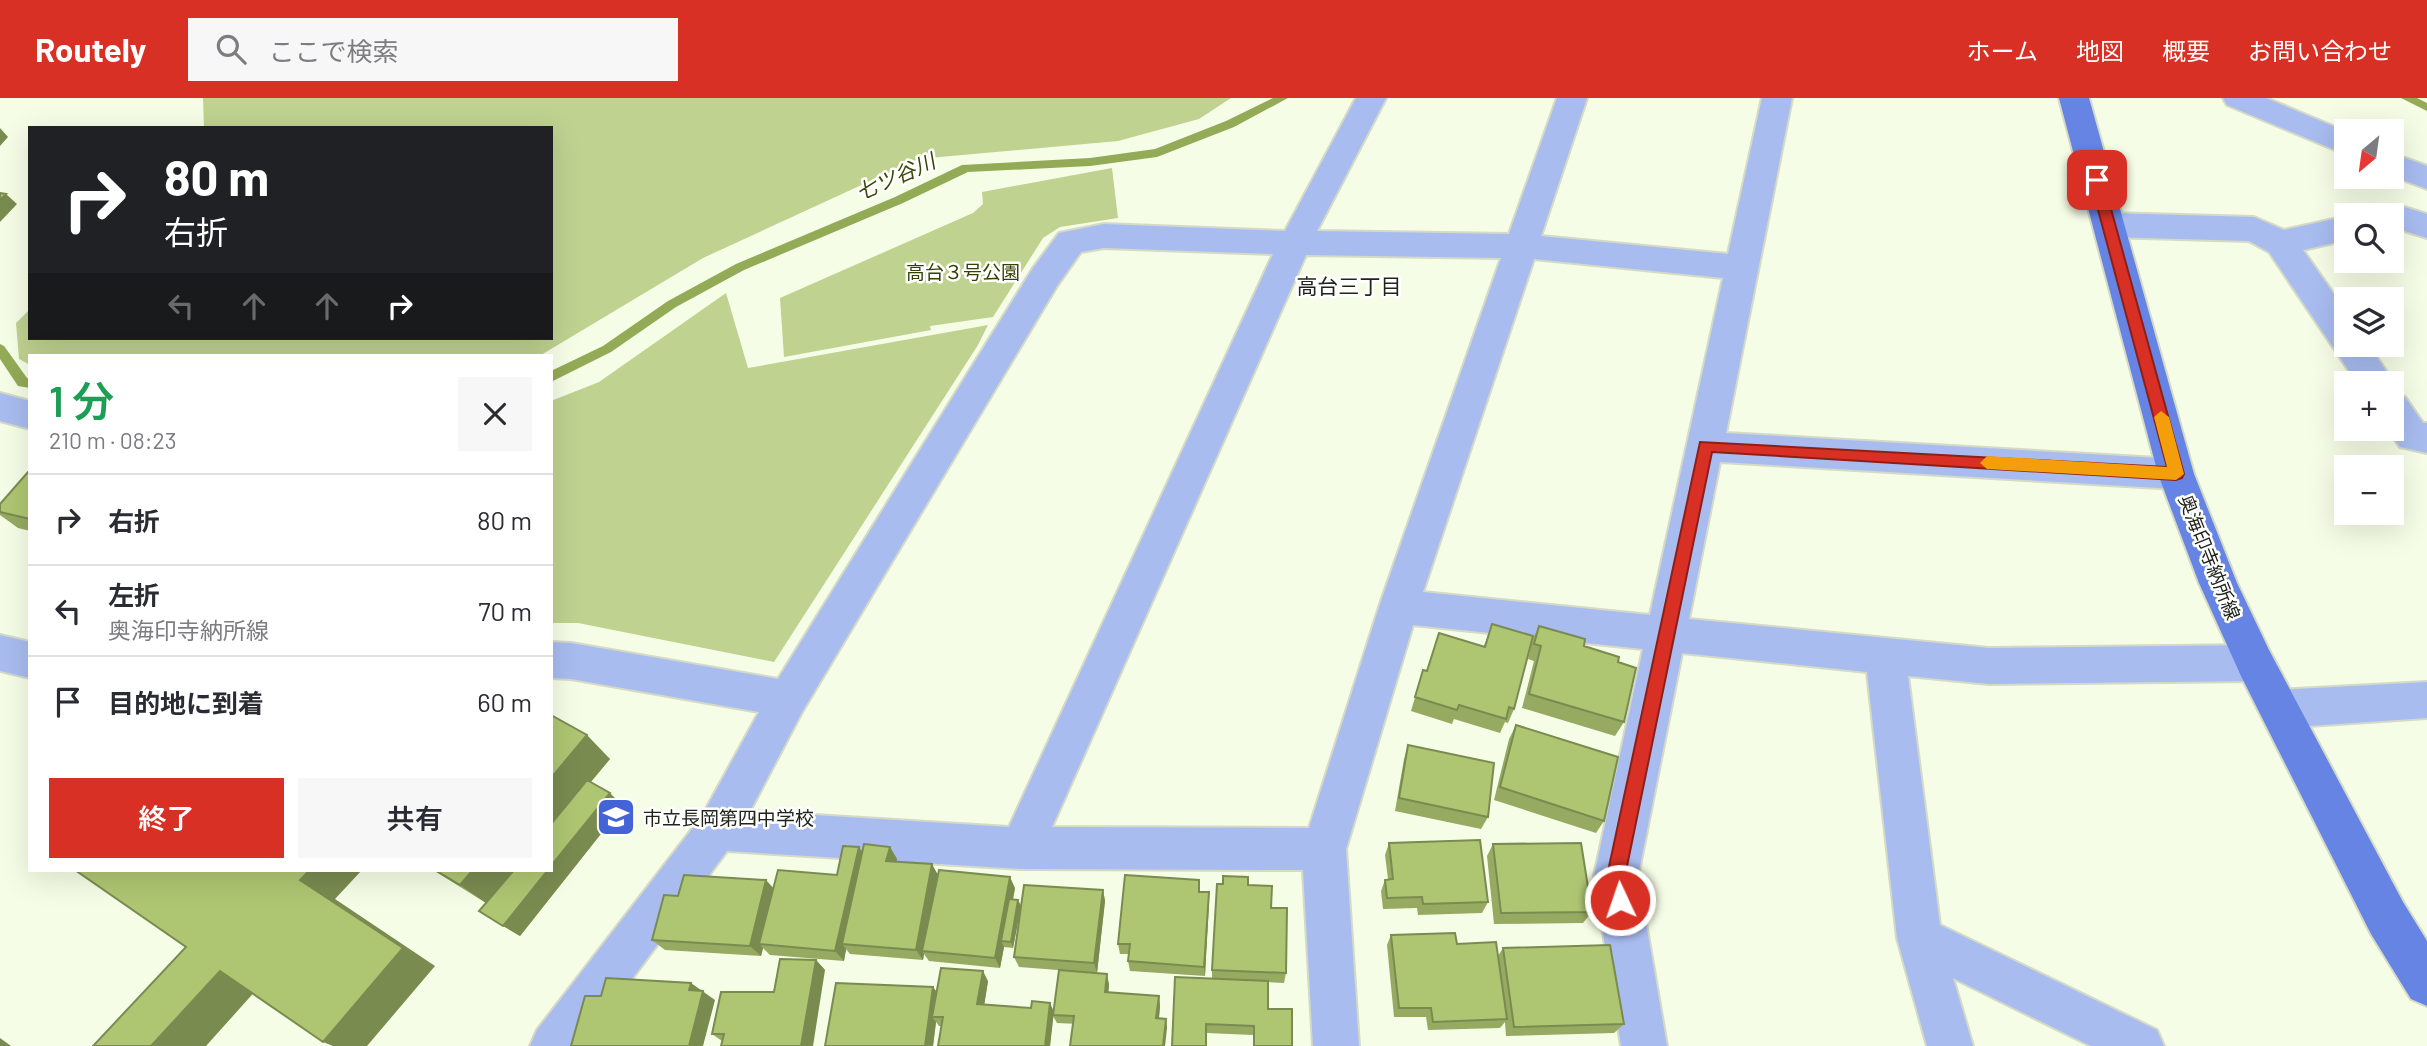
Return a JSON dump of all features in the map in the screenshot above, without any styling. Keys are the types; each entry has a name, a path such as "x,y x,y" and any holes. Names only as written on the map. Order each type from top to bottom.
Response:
{"main road":[{"name":"奥海印寺納所線","path":"2074,98 2176,474 2218,583 2278,709 2387,918 2427,983"}],"street":[{"path":"1021,848 1295,243 1371,98"},
{"path":"1336,1046 1324,849 1399,607 1572,98"},
{"path":"1644,1046 1616,876 1777,98"},
{"path":"2238,98 2334,139"},
{"path":"2404,169 2427,178"},
{"path":"2404,219 2427,226"},
{"path":"2109,225 2253,229 2281,243 2334,321"},
{"path":"2281,243 2334,231"},
{"path":"553,1046 717,830 788,699 1045,277 1071,242 1104,236 1295,243 1520,246 1742,268"},
{"path":"0,407 28,414"},
{"path":"2404,424 2413,437 2427,438"},
{"path":"1705,446 2176,474"},
{"path":"1399,607 1989,666 2255,663"},
{"path":"0,653 28,660"},
{"path":"1885,655 1919,938 1950,1046"},
{"path":"553,660 788,699"},
{"path":"2278,709 2427,700"},
{"path":"717,830 1021,848 1324,849"},
{"path":"1919,938 2141,1046"}],"green space":[{"path":"203,98 1231,98 1199,119 1118,141 918,159 703,258 543,354 28,354 28,364 19,359 16,323 28,311 28,340 553,340 553,126 204,126"},
{"name":"高台３号公園","path":"1112,168 1118,218 1060,227 1043,238 993,317 930,326 931,330 784,357 780,298 973,213 983,204 982,192"},
{"path":"726,293 748,368 988,325 978,345 774,662 578,623 553,623 553,400 599,382"}],"building":[{"path":"28,472 28,519 0,512 0,504"},
{"path":"1492,624 1533,636 1514,709 1509,707 1506,719 1459,705 1457,710 1415,697 1423,670 1427,671 1439,633 1485,647"},
{"path":"1539,626 1585,639 1584,646 1619,657 1618,662 1636,668 1624,722 1529,694 1541,646 1534,644"},
{"path":"553,716 587,735 553,776"},
{"path":"1516,725 1618,757 1604,821 1500,787"},
{"path":"1408,745 1494,763 1488,817 1399,798"},
{"path":"587,780 610,793 553,864 553,822"},
{"path":"1480,840 1488,902 1423,904 1422,897 1387,898 1385,880 1393,879 1389,843"},
{"path":"1581,843 1592,912 1501,913 1493,844"},
{"path":"864,844 890,847 886,861 932,864 916,950 842,944"},
{"path":"843,846 859,847 835,951 759,944 778,870 837,875"},
{"path":"939,870 1010,877 995,958 922,951"},
{"path":"78,872 308,872 300,880 403,948 323,1042 220,971 151,1046 93,1046 186,947"},
{"path":"438,872 471,872 460,885"},
{"path":"512,872 546,872 503,926 479,911"},
{"path":"684,875 766,880 750,946 652,940 664,895 678,896"},
{"path":"1125,875 1199,880 1199,892 1209,892 1204,967 1128,961 1130,944 1118,944"},
{"path":"1223,876 1248,877 1248,885 1272,886 1271,908 1287,908 1286,973 1212,970 1217,884 1223,884"},
{"path":"1024,885 1103,890 1094,963 1014,957"},
{"path":"1009,899 1018,900 1011,942 1001,941"},
{"path":"1455,933 1457,944 1496,942 1507,1019 1433,1022 1431,1008 1399,1008 1391,935"},
{"path":"1610,945 1624,1024 1514,1027 1503,948"},
{"path":"780,959 816,960 801,1046 721,1046 724,1034 712,1034 721,992 774,992"},
{"path":"941,968 983,971 977,1004 1031,1008 1032,1001 1050,1003 1045,1046 938,1046 943,1017 932,1017"},
{"path":"1059,970 1107,974 1105,992 1159,996 1156,1018 1166,1019 1163,1046 1070,1046 1074,1016 1053,1015"},
{"path":"1175,977 1268,981 1268,1009 1292,1009 1292,1046 1254,1046 1254,1026 1206,1024 1206,1046 1172,1046"},
{"path":"606,978 691,983 689,990 703,991 689,1046 571,1046 585,996 601,996"},
{"path":"836,983 933,987 925,1046 825,1046"}],"waterway":[{"name":"七ツ谷川","path":"553,376 607,349 672,304 740,267 899,200 966,168 1090,162 1157,153 1230,124 1282,98"},
{"path":"2407,98 2427,107"},
{"name":"七ツ谷川","path":"0,349 23,382 28,383"}],"slow traffic":[{"path":"1987,463 2176,474 2161,417"}],"place":[{"name":"市立長岡第四中学校","path":"616,817"}],"district":[{"name":"高台三丁目","path":"1349,285"}],"route":[{"path":"1620,900 1616,876 1705,446 2176,474 2097,180"}]}
